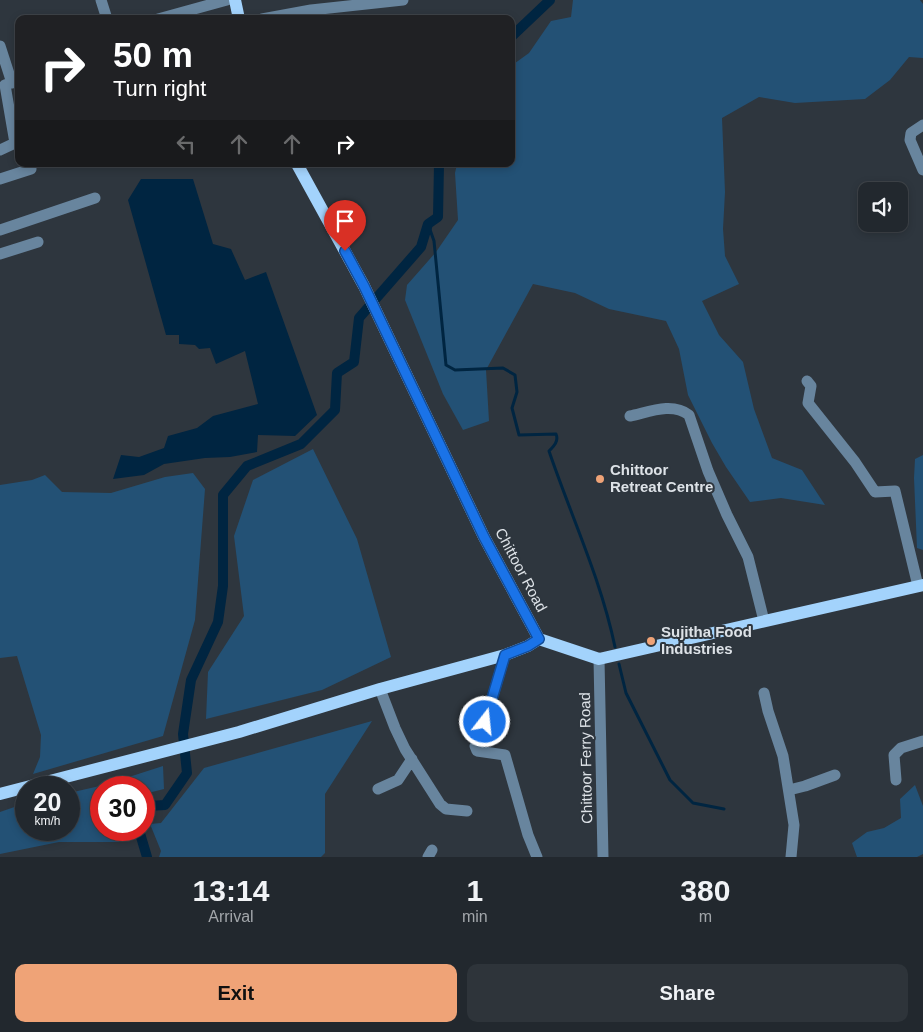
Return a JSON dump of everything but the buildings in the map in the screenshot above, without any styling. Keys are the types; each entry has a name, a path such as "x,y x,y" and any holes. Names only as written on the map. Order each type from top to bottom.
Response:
{"main road":[{"path":"234,0 238,15"},
{"name":"Chittoor Road","path":"299,167 364,286 484,537 539,639"},
{"path":"0,794 239,732 380,689 505,655 528,646 539,639 599,659 921,586"}],"street":[{"path":"101,0 106,15"},
{"path":"173,15 227,0"},
{"path":"284,15 311,10 403,0"},
{"path":"0,46 15,80"},
{"path":"0,150 15,144 5,86 15,82"},
{"path":"923,126 911,133 910,140 923,170"},
{"path":"0,178 31,169"},
{"path":"0,230 95,198"},
{"path":"0,254 38,242"},
{"path":"807,381 811,386 808,403 855,462 875,492 895,491 921,586"},
{"path":"630,416 672,408 682,410 689,415 708,471 748,557 764,621"},
{"path":"505,655 482,730 475,746 477,751 504,755 528,835 537,857"},
{"name":"Chittoor Ferry Road","path":"599,659 603,857"},
{"path":"380,689 405,749 440,804 446,809 467,811"},
{"path":"764,693 783,756 789,790 794,825 791,857"},
{"path":"896,780 894,755 902,748 923,742"},
{"path":"378,789 398,780 404,774 412,759"},
{"path":"789,790 835,776"}],"shaded area":[{"path":"573,0 920,0 923,4 923,58 909,57 890,80 865,99 795,103 759,97 722,118 725,256 739,284 702,301 719,335 743,362 754,409 772,458 802,470 825,505 781,498 750,502 712,443 688,395 679,349 666,321 609,309 575,293 533,284 486,370 489,421 463,430 443,394 405,300 407,285 436,252 458,220 455,173 456,167 515,167 515,63 529,53 551,21 571,17"},
{"path":"141,179 193,179 213,244 231,249 245,280 266,272 317,415 295,436 258,435 257,452 230,457 205,458 164,464 144,475 113,479 121,455 139,457 164,448 168,436 197,428 213,416 258,404 245,351 216,364 210,348 199,349 195,345 179,344 179,335 166,335 128,200"},
{"path":"313,449 357,539 391,657 322,690 206,719 208,672 244,616 234,536 253,480"},
{"path":"923,455 923,550 917,548 914,478 915,459"},
{"path":"193,473 205,489 195,620 163,736 33,774 40,757 41,735 17,656 0,658 0,485 32,480 45,475 62,492 111,493 165,477"},
{"path":"372,721 325,794 325,853 321,857 159,857 161,851 155,836 155,824 161,823 204,768"},
{"path":"163,766 164,789 155,791 155,776 132,776"},
{"path":"915,785 923,806 923,854 917,857 857,857 852,843 867,832 884,828 901,818 900,799"},
{"path":"90,788 90,841 119,842 59,842 0,854 0,812 15,807 15,841 80,841 80,790"}],"waterway":[{"path":"515,33 550,0"},
{"path":"155,806 165,805 187,773 183,734 191,680 218,622 223,586 223,495 247,466 301,444 335,410 337,373 354,362 359,318 421,247 428,224 438,217 439,167"},
{"path":"428,224 434,241 446,365 455,370 503,368 515,375 517,392 512,408 519,435 556,434 556,441 549,451 594,572 615,647"},
{"path":"619,664 626,693 670,780 693,803 724,809"},
{"path":"142,841 147,857"}],"place":[{"name":"Chittoor Retreat Centre","path":"600,479"},
{"name":"Sujitha Food Industries","path":"651,641"}],"route":[{"path":"345,251 364,286 484,537 539,639 528,646 505,655 485,722"}]}
